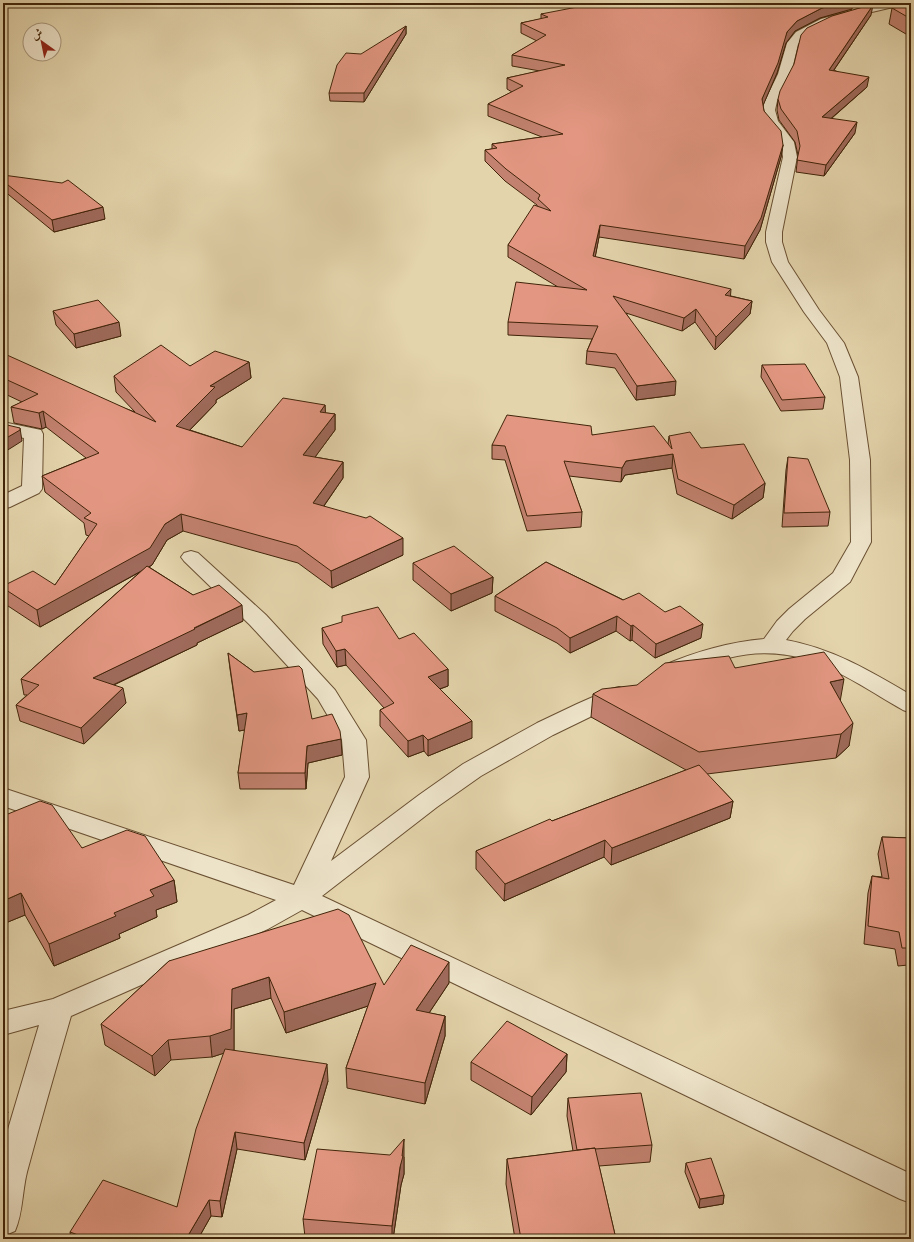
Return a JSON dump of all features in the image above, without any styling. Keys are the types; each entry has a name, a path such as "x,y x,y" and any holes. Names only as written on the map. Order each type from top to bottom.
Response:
{"street":[{"path":"771,646 785,626 797,614 842,577 861,542 860,460 849,377 835,343 812,312 780,262 775,247 774,232 790,157 790,148 786,138 768,114 769,105 784,77 793,42 804,33 818,24 838,17 898,3"},
{"path":"3,428 34,434 32,489 3,502"},
{"path":"191,557 258,620 327,695 354,740 357,777 301,898"},
{"path":"3,1024 59,1009 258,922 301,898 428,801 472,770 545,729 586,709 688,663 714,653 771,646 797,649 825,658 911,705"},
{"path":"3,797 301,898 911,1189"},
{"path":"3,1221 10,1178 29,1106 59,1009"}],"building":[{"path":"598,3 840,3 822,8 797,21 787,32 778,63 762,99 764,111 781,131 783,145 761,218 745,246 600,225 593,256 731,289 725,295 752,301 716,337 696,309 684,318 613,296 676,381 637,386 616,354 587,351 598,326 508,322 516,282 587,290 508,245 534,205 551,211 538,199 540,195 506,169 485,150 497,148 492,144 563,134 488,104 523,86 507,78 565,65 512,55 546,35 521,23 548,17 541,14"},
{"path":"873,5 829,70 869,77 822,117 857,122 826,165 797,160 800,146 797,131 781,109 778,99 780,91 794,64 801,35 807,28 832,16"},
{"path":"911,6 911,19 892,8"},
{"path":"406,26 364,93 329,93 337,65 346,53 361,54"},
{"path":"3,175 62,183 68,180 103,207 52,220 3,181"},
{"path":"98,300 119,322 74,334 53,311"},
{"path":"161,345 190,366 215,351 249,362 210,386 215,387 176,426 242,447 283,398 325,405 320,412 335,414 303,455 343,462 313,503 366,518 370,516 403,538 331,571 297,546 181,514 165,524 150,548 37,610 3,588 3,586 33,571 55,585 97,524 84,518 91,513 42,476 99,453 43,411 39,413 11,407 38,394 3,378 3,364 7,355 156,422 114,376"},
{"path":"805,364 825,397 782,400 762,365"},
{"path":"507,415 591,426 592,435 654,426 672,449 669,436 690,432 701,448 744,444 765,483 734,505 678,479 673,454 626,461 622,468 564,461 582,512 527,516 505,446 492,445"},
{"path":"3,424 20,428 20,430 3,440"},
{"path":"788,457 808,459 830,512 784,513"},
{"path":"454,546 493,577 451,594 413,563"},
{"path":"546,562 623,600 639,593 665,612 680,606 703,624 656,644 633,625 631,626 617,616 570,638 557,628 495,596"},
{"path":"147,566 193,595 219,585 242,605 93,678 123,688 81,728 16,705 39,685 21,679"},
{"path":"378,607 399,639 414,633 448,669 428,677 472,721 428,740 423,735 408,741 380,710 394,703 345,649 336,651 322,628 342,622 342,616"},
{"path":"824,652 844,679 830,682 853,723 841,734 699,752 593,694 602,689 637,685 665,663 729,656 735,668"},
{"path":"228,653 254,672 299,666 302,669 312,719 332,714 340,731 341,739 307,746 305,773 238,773 247,713 237,715"},
{"path":"699,765 733,801 612,848 605,840 505,884 476,851 550,819 552,821"},
{"path":"40,801 52,805 82,848 127,830 145,836 174,880 150,890 154,896 114,913 116,916 49,944 21,893 3,901 3,816"},
{"path":"882,837 911,838 911,948 902,948 899,932 868,926 872,876 889,879"},
{"path":"338,909 349,915 384,985 411,945 449,962 416,1010 445,1016 425,1083 346,1068 376,983 284,1012 269,977 232,989 231,1029 210,1036 168,1040 152,1056 101,1024 169,961"},
{"path":"507,1021 567,1054 532,1097 471,1062"},
{"path":"225,1049 327,1064 304,1143 235,1132 220,1201 209,1200 186,1239 89,1239 70,1232 103,1180 177,1207 196,1129"},
{"path":"641,1093 652,1145 577,1150 568,1098"},
{"path":"404,1139 403,1156 400,1167 392,1226 303,1219 317,1149 390,1155"},
{"path":"595,1148 616,1239 521,1239 507,1159"},
{"path":"711,1158 724,1195 700,1199 686,1163"}]}
